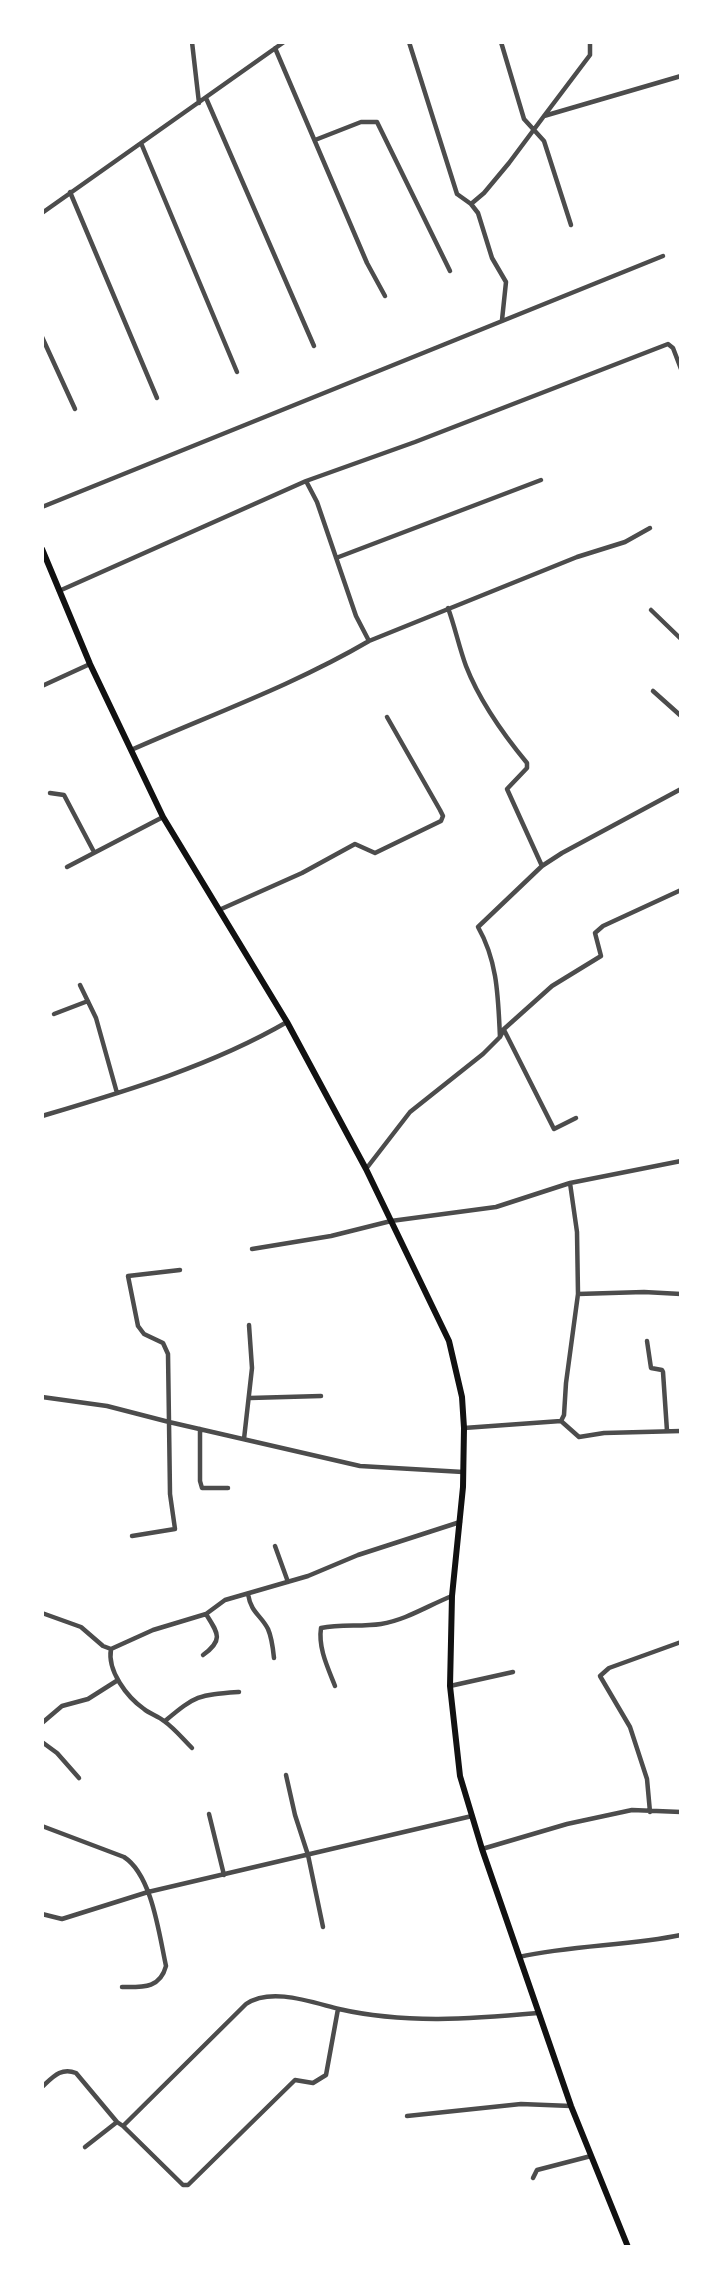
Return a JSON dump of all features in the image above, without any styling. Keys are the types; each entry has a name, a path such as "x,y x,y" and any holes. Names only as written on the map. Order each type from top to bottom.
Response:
{"main road":[{"path":"42,549 90,664 163,817 288,1022 366,1168 449,1341 462,1397 464,1428 460,1522 452,1596 450,1686 460,1776 482,1849 571,2106 628,2247"}],"street":[{"path":"192,42 199,103"},
{"path":"42,213 284,42"},
{"path":"409,42 457,194 478,212 492,258 503,273 506,282 502,321"},
{"path":"501,42 524,119 544,141 571,225"},
{"path":"471,204 484,193 590,55 590,42"},
{"path":"275,48 367,262 385,296"},
{"path":"544,116 681,76"},
{"path":"206,98 314,346"},
{"path":"315,140 361,122 377,122 450,271"},
{"path":"141,143 237,372"},
{"path":"70,192 157,398"},
{"path":"42,507 663,256"},
{"path":"42,337 75,408"},
{"path":"59,591 306,481 415,442 668,344 673,348 681,369"},
{"path":"336,558 541,480"},
{"path":"306,481 317,502 356,616 369,641"},
{"path":"130,750 240,704 369,641 577,557 625,541 650,528"},
{"path":"448,608 466,665 480,696 505,737 527,763 527,768 507,789 542,866"},
{"path":"651,610 681,639"},
{"path":"42,686 90,664"},
{"path":"653,691 681,716"},
{"path":"219,910 302,873 355,844 375,853 441,821 443,816 387,717"},
{"path":"500,1037 497,985 489,946 478,927 542,866 681,789"},
{"path":"50,793 64,795 94,852"},
{"path":"67,866 163,817"},
{"path":"366,1168 411,1112 483,1054 504,1029 552,986 601,956 595,933 603,926 681,890"},
{"path":"80,985 106,1050 117,1093"},
{"path":"54,1014 88,1002"},
{"path":"42,1116 214,1059 247,1045 288,1022"},
{"path":"504,1029 554,1129 576,1118"},
{"path":"252,1249 331,1236 391,1221 496,1207 570,1183 681,1161"},
{"path":"561,1421 564,1415 578,1294 577,1232 570,1183"},
{"path":"132,1536 175,1529 170,1494 168,1354 163,1343 144,1334 138,1326 128,1276 180,1270"},
{"path":"578,1294 681,1294"},
{"path":"244,1439 252,1368 249,1325"},
{"path":"647,1341 651,1368 663,1372 667,1431"},
{"path":"250,1398 321,1396"},
{"path":"42,1397 107,1406 360,1466 463,1472"},
{"path":"464,1428 561,1421 579,1437 604,1433 681,1431"},
{"path":"200,1429 202,1488 228,1488"},
{"path":"42,1613 80,1627 103,1646 111,1649 153,1630 206,1614 225,1600 288,1582 418,1534 460,1522"},
{"path":"275,1546 288,1582"},
{"path":"248,1594 253,1611 267,1628 273,1643 274,1658"},
{"path":"335,1686 319,1638 321,1629 383,1624 452,1596"},
{"path":"203,1656 217,1640 217,1631 206,1614"},
{"path":"650,1812 647,1779 630,1727 600,1676 609,1668 681,1642"},
{"path":"111,1649 110,1657 118,1680 143,1708 165,1721 192,1748"},
{"path":"450,1686 513,1672"},
{"path":"42,1723 62,1706 88,1699 118,1680"},
{"path":"165,1721 191,1700 206,1695 239,1692"},
{"path":"42,1742 79,1778"},
{"path":"286,1775 308,1855 323,1927"},
{"path":"482,1849 567,1824 632,1810 681,1812"},
{"path":"209,1814 224,1875"},
{"path":"42,1914 62,1919 148,1892 472,1816"},
{"path":"42,1826 134,1863 148,1892 166,1966 164,1976 156,1984 122,1987"},
{"path":"519,1957 547,1951 681,1935"},
{"path":"123,2126 255,1998 268,1995 407,2019 538,2013"},
{"path":"42,2087 57,2074 68,2070 76,2073 117,2122 183,2185 188,2185 295,2080 313,2083 326,2075 338,2009"},
{"path":"407,2116 521,2104 571,2106"},
{"path":"85,2147 117,2122"},
{"path":"533,2178 537,2170 591,2156"}]}
